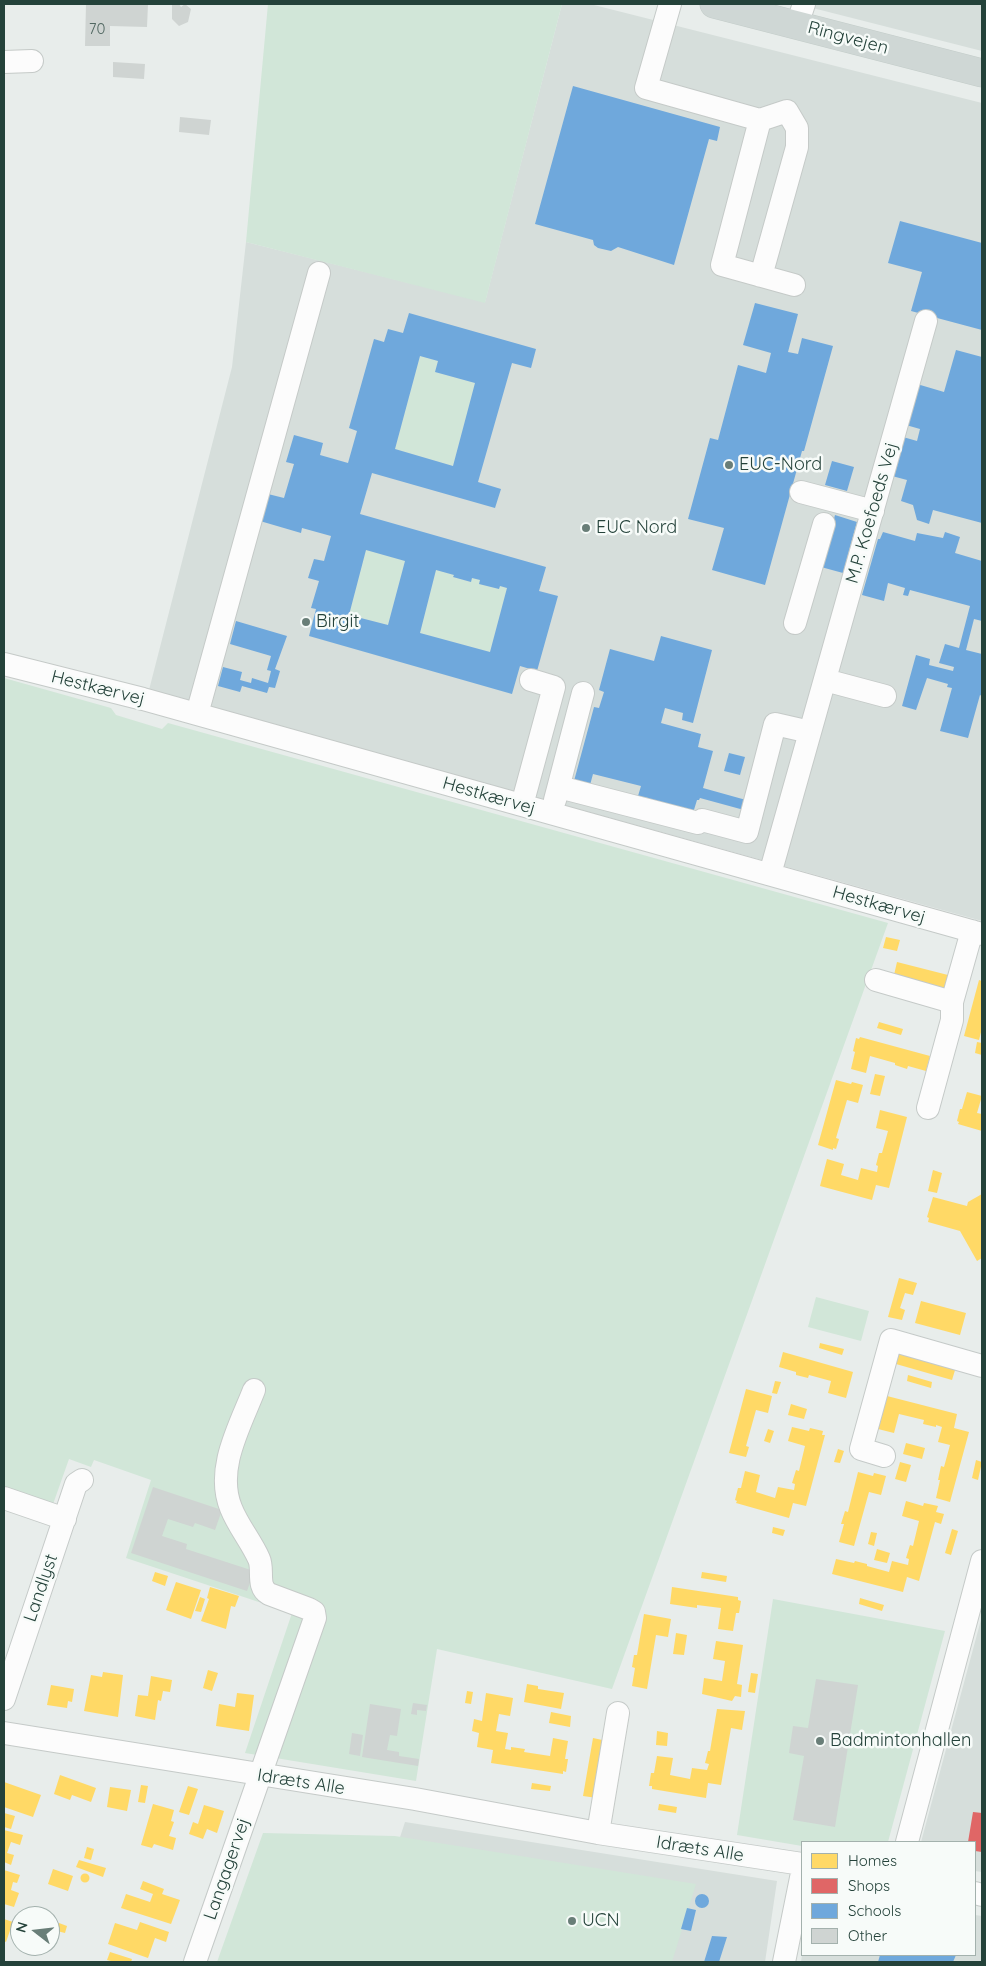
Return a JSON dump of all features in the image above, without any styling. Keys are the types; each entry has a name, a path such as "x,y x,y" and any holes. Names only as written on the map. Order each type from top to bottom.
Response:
{"main road":[{"name":"Ringvejen","path":"714,4 800,14 982,73"}],"street":[{"path":"670,4 646,88 760,120 787,111 797,128 797,147 761,276"},
{"path":"4,62 32,61"},
{"path":"760,120 722,265 794,285"},
{"path":"197,714 319,273"},
{"name":"M.P. Koefoeds Vej","path":"770,874 873,511 926,349 926,321"},
{"path":"801,492 873,511"},
{"path":"795,623 824,524"},
{"name":"Hestkærvej","path":"4,664 197,714 977,932 952,1002 952,1020 928,1108"},
{"path":"522,805 554,687 531,680"},
{"path":"825,680 885,696"},
{"path":"552,813 583,694"},
{"path":"559,787 698,823 702,820 747,832 775,724 810,732"},
{"path":"876,980 952,1002"},
{"path":"884,1456 861,1449 891,1340 982,1366"},
{"name":"Langagervej","path":"195,1962 315,1614 310,1609 270,1594 264,1589 261,1582 259,1558 244,1534 227,1498 225,1484 226,1469 254,1390"},
{"name":"Landlyst","path":"4,1699 76,1484 82,1480"},
{"path":"4,1498 65,1519"},
{"path":"907,1841 982,1561"},
{"path":"598,1833 618,1713"},
{"name":"Idræts Alle","path":"4,1732 415,1799 598,1833 801,1864"},
{"path":"784,1962 801,1878"}],"shaded area":[{"name":"EUC Nord","path":"562,4 590,4 982,103 982,921 149,690 232,367 246,242 485,302"},
{"path":"797,4 982,4 982,51"},
{"path":"982,1616 982,1872 976,1871 976,1841 921,1841"},
{"name":"UCN","path":"405,1822 777,1881 765,1962 359,1962"},
{"path":"976,1915 982,1916 982,1962 801,1962 802,1956 976,1956"}],"green space":[{"path":"268,4 562,4 485,303 246,242"},
{"path":"420,356 438,361 435,372 475,383 453,466 395,449"},
{"path":"366,550 405,561 388,625 349,615"},
{"path":"436,570 470,582 472,578 480,580 479,584 499,589 500,586 507,588 490,652 420,633"},
{"path":"4,678 111,708 116,715 162,729 168,723 888,923 612,1689 437,1649 416,1781 245,1753 292,1613 126,1558 151,1480 94,1460 91,1467 69,1459 52,1507 4,1489"},
{"path":"816,1297 869,1311 861,1341 808,1327"},
{"path":"773,1599 945,1631 888,1841 801,1841 801,1846 737,1835"},
{"name":"UCN","path":"263,1833 395,1836 696,1884 672,1962 217,1962"}],"building: Homes":[{"path":"886,937 900,940 897,951 883,948"},
{"path":"897,962 948,975 944,989 894,975"},
{"path":"979,980 982,981 982,1028 979,1040 964,1036"},
{"path":"879,1022 903,1029 901,1035 877,1028"},
{"path":"860,1037 930,1056 926,1071 908,1066 907,1069 895,1065 895,1063 870,1056 866,1073 851,1069 856,1038 859,1039"},
{"path":"977,1042 982,1043 982,1055 975,1053"},
{"path":"875,1074 885,1076 880,1096 870,1094"},
{"path":"836,1080 863,1085 858,1103 847,1100 836,1138 839,1139 836,1149 833,1148 833,1150 818,1145"},
{"path":"967,1092 982,1096 977,1113 982,1114 982,1131 958,1124 960,1109 962,1109"},
{"path":"880,1110 907,1117 889,1188 876,1185 872,1200 820,1186 827,1159 844,1164 841,1175 858,1180 861,1168 877,1172 878,1166 876,1165 879,1153 882,1153 888,1131 876,1128"},
{"path":"933,1170 942,1173 937,1193 928,1191"},
{"path":"982,1194 982,1258 977,1261 960,1231 928,1222 929,1218 927,1217 933,1197 967,1206 968,1202"},
{"path":"899,1278 917,1283 913,1295 905,1293 900,1308 905,1310 902,1320 888,1317"},
{"path":"921,1301 966,1313 960,1335 915,1323"},
{"path":"820,1343 844,1349 842,1355 819,1348"},
{"path":"893,1349 956,1367 952,1380 889,1362"},
{"path":"783,1352 853,1372 846,1398 828,1393 831,1381 809,1375 808,1378 796,1375 796,1372 779,1367"},
{"path":"908,1375 932,1382 931,1388 907,1381"},
{"path":"775,1381 781,1382 777,1394 772,1393"},
{"path":"746,1389 772,1396 768,1413 756,1410 746,1446 749,1447 746,1457 729,1453"},
{"path":"887,1396 957,1414 954,1428 969,1432 950,1502 936,1498 941,1466 944,1467 950,1445 938,1442 942,1427 923,1424 924,1420 899,1414 894,1433 878,1429 883,1411 880,1410 883,1398 887,1399"},
{"path":"791,1404 807,1409 804,1419 788,1415"},
{"path":"792,1427 809,1431 810,1428 823,1431 822,1435 825,1435 806,1506 793,1503 789,1518 736,1503 738,1488 741,1488 745,1471 760,1475 756,1492 775,1498 778,1487 794,1490 795,1484 792,1483 796,1470 799,1471 805,1446 788,1441"},
{"path":"768,1429 774,1431 770,1443 764,1441"},
{"path":"906,1443 925,1448 922,1459 903,1454"},
{"path":"838,1449 844,1451 840,1463 834,1462"},
{"path":"976,1460 982,1462 978,1480 972,1478"},
{"path":"900,1462 911,1465 906,1482 895,1479"},
{"path":"858,1472 873,1476 874,1473 886,1476 881,1495 869,1492 854,1546 839,1542 844,1524 841,1524 845,1511 848,1512"},
{"path":"906,1501 923,1506 924,1503 938,1506 936,1512 944,1514 941,1524 935,1522 919,1581 907,1577 903,1592 832,1574 836,1559 854,1563 855,1561 889,1572 892,1561 908,1565 909,1559 906,1558 910,1545 913,1546 919,1521 902,1516"},
{"path":"773,1527 785,1530 783,1536 772,1533"},
{"path":"952,1529 958,1531 951,1555 945,1553"},
{"path":"871,1532 877,1533 874,1546 868,1544"},
{"path":"877,1549 890,1553 887,1563 874,1560"},
{"path":"155,1572 168,1576 165,1586 152,1581"},
{"path":"702,1572 727,1576 726,1582 701,1578"},
{"path":"176,1582 201,1590 191,1619 166,1610"},
{"path":"210,1587 239,1596 235,1607 231,1606 226,1629 201,1621 209,1599 207,1598"},
{"path":"672,1587 738,1597 738,1600 741,1601 739,1613 736,1613 733,1631 718,1629 721,1608 697,1605 697,1608 670,1604"},
{"path":"200,1597 205,1599 201,1612 195,1611"},
{"path":"860,1598 884,1605 882,1611 859,1604"},
{"path":"644,1614 671,1619 668,1637 656,1635 647,1689 632,1686 635,1668 632,1667 634,1655 637,1655"},
{"path":"676,1633 687,1635 684,1655 673,1654"},
{"path":"716,1641 743,1645 737,1684 742,1685 741,1697 735,1696 732,1701 702,1694 704,1678 722,1681 725,1661 713,1659"},
{"path":"208,1670 218,1673 212,1691 203,1688"},
{"path":"103,1672 123,1675 118,1717 84,1711 91,1675 102,1677"},
{"path":"751,1673 758,1674 755,1693 748,1692"},
{"path":"151,1676 172,1680 170,1692 163,1691 161,1701 158,1700 155,1720 135,1716 138,1695 148,1696"},
{"path":"527,1684 538,1686 538,1689 564,1693 561,1709 524,1702"},
{"path":"51,1685 74,1689 72,1702 68,1701 67,1708 47,1705"},
{"path":"467,1691 473,1692 471,1704 465,1703"},
{"path":"237,1693 254,1695 249,1731 216,1726 219,1704 235,1707"},
{"path":"486,1693 513,1698 510,1716 499,1714 496,1731 508,1733 505,1749 511,1750 511,1747 525,1749 524,1752 550,1756 553,1738 568,1741 565,1759 568,1759 566,1772 563,1771 563,1774 491,1763 493,1750 477,1747 479,1733 472,1731 474,1719 482,1721"},
{"path":"717,1709 745,1711 742,1730 731,1728 721,1785 708,1783 706,1798 652,1789 652,1786 649,1786 657,1756 673,1758 670,1775 690,1779 692,1768 707,1770 709,1764 705,1763 708,1751 710,1751"},
{"path":"551,1712 571,1716 570,1727 549,1723"},
{"path":"657,1731 668,1733 667,1746 656,1745"},
{"path":"593,1738 607,1741 597,1798 583,1796"},
{"path":"60,1775 96,1788 91,1802 72,1795 70,1800 54,1794"},
{"path":"4,1782 41,1795 33,1817 4,1807"},
{"path":"532,1783 551,1786 550,1791 531,1789"},
{"path":"141,1785 148,1786 145,1803 138,1802"},
{"path":"188,1786 198,1789 189,1815 179,1812"},
{"path":"110,1787 131,1790 127,1811 107,1807"},
{"path":"153,1804 174,1810 171,1821 174,1822 169,1836 176,1838 173,1850 154,1844 152,1848 141,1845"},
{"path":"659,1804 677,1807 676,1813 658,1810"},
{"path":"204,1805 224,1811 217,1833 207,1829 203,1839 189,1834 193,1822 198,1824"},
{"path":"4,1813 15,1816 11,1829 4,1827"},
{"path":"4,1830 23,1835 20,1845 11,1842 7,1853 14,1855 11,1865 4,1862"},
{"path":"87,1847 94,1849 91,1860 84,1858"},
{"path":"79,1860 106,1868 103,1877 76,1867"},
{"path":"53,1869 73,1876 68,1891 48,1884"},
{"path":"4,1870 20,1875 17,1883 13,1882 11,1890 19,1893 14,1906 4,1904"},
{"path":"85,1873 90,1878 85,1883 80,1878"},
{"path":"143,1881 164,1889 162,1894 180,1900 171,1924 121,1908 126,1894 150,1902 153,1894 140,1889"},
{"path":"4,1919 10,1921 10,1931 6,1942 4,1941"},
{"path":"140,1922 169,1932 166,1942 155,1938 148,1958 108,1944 115,1923 137,1930"},
{"path":"60,1923 67,1926 65,1933 60,1932"},
{"path":"110,1952 132,1959 131,1962 107,1960"}],"building: Shops":[{"path":"973,1812 982,1813 982,1852 976,1851 976,1841 968,1841"}],"building: Schools":[{"path":"573,86 720,127 717,141 709,139 674,265 618,247 611,251 598,248 594,245 593,240 535,224"},
{"path":"900,221 982,243 982,330 911,311 922,272 888,263"},
{"path":"755,303 798,314 788,352 798,354 802,338 833,346 765,585 712,570 724,528 688,519 710,438 718,440 738,365 766,373 771,353 743,345"},
{"path":"409,313 536,349 531,368 512,363 478,482 501,489 495,508 372,473 360,514 546,567 539,591 558,596 537,671 520,666 512,694 309,636 316,609 311,608 319,581 308,578 314,559 324,561 331,536 302,528 301,533 260,521 268,494 284,498 294,464 286,462 294,435 323,443 320,455 348,463 357,431 349,428 374,339 384,342 388,329 403,333","holes":["420,356 438,361 435,372 475,383 453,466 395,449","366,550 405,561 388,625 349,615","436,570 471,582 472,578 480,580 479,584 499,589 500,586 507,588 490,652 420,633"]},
{"path":"956,350 982,357 982,523 933,510 929,524 917,520 913,505 901,501 907,480 892,476 903,437 917,441 920,429 906,425 917,384 944,392"},
{"path":"832,461 854,467 847,491 825,485"},
{"path":"835,515 857,522 843,573 821,567"},
{"path":"883,532 915,541 917,533 943,538 945,532 960,537 955,553 982,561 982,621 974,619 966,650 982,654 982,696 980,695 968,738 940,731 952,688 947,687 948,684 927,678 916,710 902,706 916,655 930,659 929,665 953,671 954,667 939,663 945,644 959,648 970,606 910,590 908,596 903,595 905,588 888,583 884,601 862,595 878,539 880,539"},
{"path":"236,621 287,636 275,669 280,671 275,688 269,687 267,693 242,686 240,692 218,686 223,667 242,672 240,680 251,683 252,678 268,683 271,671 267,670 271,656 230,644"},
{"path":"661,636 712,650 693,723 682,720 683,713 665,708 661,723 701,734 698,747 713,751 703,788 746,800 744,810 700,798 697,800 693,813 647,801 648,798 638,796 641,786 593,774 590,785 574,781 594,707 599,708 604,692 599,690 610,649 654,661"},
{"path":"729,753 745,757 740,775 724,771"},
{"path":"699,1894 705,1894 709,1901 705,1908 699,1908 695,1904 695,1898"},
{"path":"687,1908 696,1910 691,1931 681,1929"},
{"path":"712,1936 727,1937 719,1962 704,1962"},
{"path":"880,1956 956,1956 953,1962 878,1962"}],"building: Other":[{"path":"86,4 148,4 147,27 110,26 110,46 85,46"},
{"path":"179,4 181,7 185,4 191,9 188,22 179,26 172,19 172,5"},
{"path":"113,62 145,64 144,79 113,77"},
{"path":"180,117 211,120 209,135 179,132"},
{"path":"153,1487 222,1510 215,1530 195,1523 193,1527 168,1519 162,1536 187,1544 186,1549 254,1571 247,1591 131,1553"},
{"name":"Badmintonhallen","path":"816,1679 858,1685 835,1827 793,1820 804,1756 789,1753 793,1726 808,1728"},
{"path":"413,1703 427,1705 426,1711 417,1710 417,1715 411,1714"},
{"path":"370,1704 401,1709 397,1736 390,1735 387,1750 399,1752 399,1756 419,1759 418,1766 362,1757"},
{"path":"352,1733 363,1735 360,1756 349,1754"}],"place":[{"name":"EUC-Nord","path":"729,465"},
{"name":"EUC Nord","path":"586,528"},
{"name":"Birgit","path":"306,622"},
{"name":"Badmintonhallen","path":"820,1741"},
{"name":"UCN","path":"572,1921"}]}
